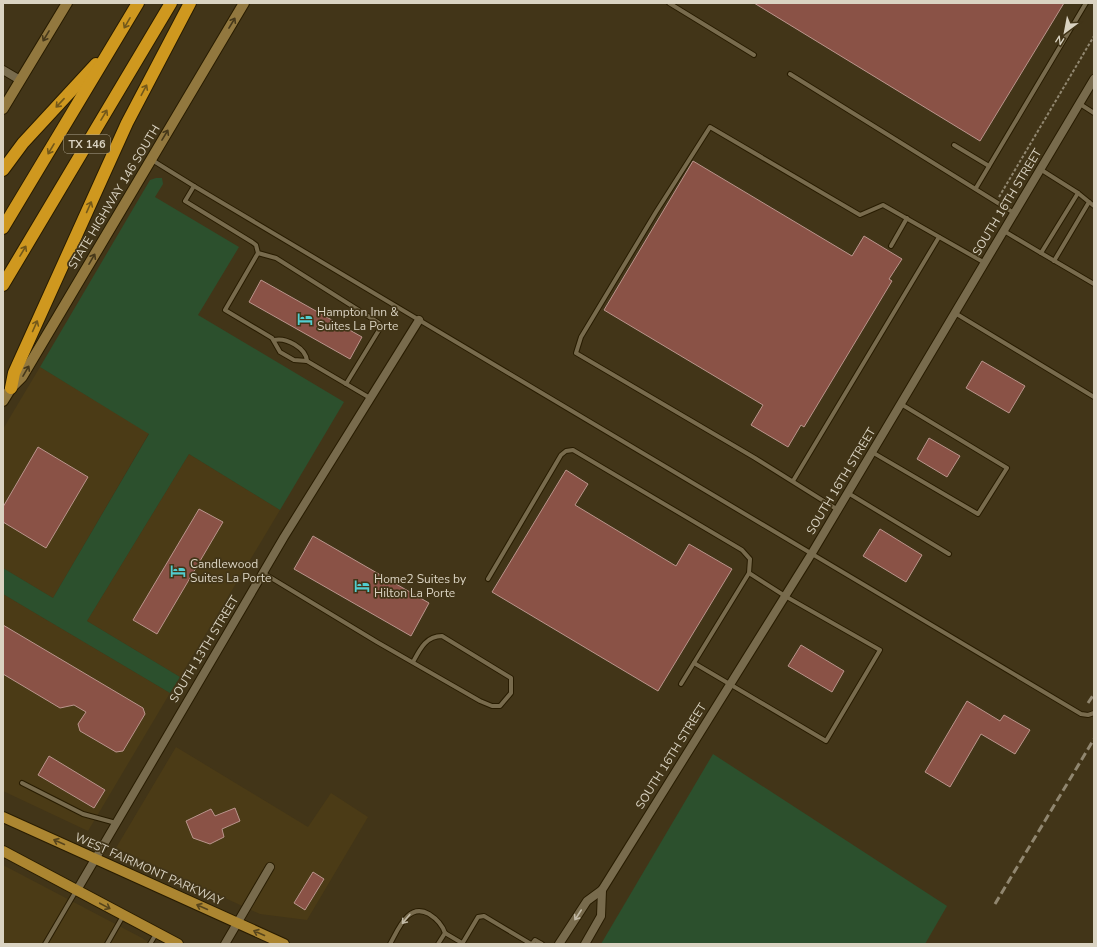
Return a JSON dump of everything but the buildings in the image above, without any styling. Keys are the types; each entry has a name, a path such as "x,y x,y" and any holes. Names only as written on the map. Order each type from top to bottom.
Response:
{"highway":[{"name":"TX 146","path":"3,228 115,44 138,3"},
{"name":"TX 146","path":"3,284 171,3"},
{"path":"11,388 14,373 127,123 190,3"},
{"path":"3,170 23,143 115,44"}],"main road":[{"path":"3,109 67,3"},
{"name":"STATE HIGHWAY 146 SOUTH","path":"3,401 11,388 22,378 244,3"},
{"name":"WEST FAIRMONT PARKWAY","path":"3,816 284,944"},
{"path":"3,851 178,944"}],"street":[{"path":"3,70 20,80"},
{"name":"SOUTH 16TH STREET","path":"559,944 587,901 602,890 812,553 1094,79"},
{"name":"SOUTH 13TH STREET","path":"77,890 263,573 419,320"},
{"path":"225,944 270,867"},
{"name":"SOUTH 16TH STREET","path":"585,944 601,916 602,890"}],"lane":[{"path":"669,3 754,55"},
{"path":"976,188 1086,3"},
{"path":"790,74 1015,213"},
{"path":"1080,104 1094,113"},
{"path":"838,510 793,481 576,353 581,337 656,212 710,127 860,215 882,205 985,263"},
{"path":"954,145 989,166"},
{"path":"151,159 1081,714 1088,715 1094,713"},
{"path":"1040,169 1094,206"},
{"path":"194,186 185,202 252,242 256,245 258,253 224,310 274,340 280,352 294,360 308,361 370,398"},
{"path":"1041,253 1078,194"},
{"path":"1054,260 1089,202"},
{"path":"891,246 907,218"},
{"path":"1004,230 1094,284"},
{"path":"793,481 939,237"},
{"path":"258,253 276,258 379,323 379,330 346,384"},
{"path":"955,313 1094,397"},
{"path":"274,340 284,339 304,352 308,361"},
{"path":"872,452 978,514 1007,468 901,404"},
{"path":"488,579 561,455 566,451 573,450 742,550 750,559 749,573 681,684"},
{"path":"848,493 949,554"},
{"path":"263,573 377,642 492,706 500,706 506,701 511,693 511,678 442,636 435,636 426,642 413,662"},
{"path":"694,663 826,741 880,650 785,596 749,573"},
{"path":"22,783 83,814 116,823"},
{"path":"45,944 77,890"},
{"path":"390,944 407,916 416,910 421,910 433,916 439,922 445,933 462,944 478,917 484,916 531,944 535,940 542,944"},
{"path":"107,944 123,916"},
{"path":"150,944 157,933"},
{"path":"438,944 445,933"}],"path":[{"path":"996,201 1094,36"}],"shaded area":[{"path":"40,367 149,433 53,598 3,568 3,429"},
{"path":"189,454 280,510 180,677 87,621"},
{"path":"3,594 170,693 88,831 3,791"},
{"path":"176,747 308,827 331,793 368,817 307,920 260,914 116,848"},
{"path":"3,865 142,938 151,944 3,944"}],"green space":[{"path":"162,178 163,184 155,197 239,247 198,315 344,402 280,510 189,454 87,621 180,677 170,693 3,594 3,568 53,598 149,434 40,367 150,180"},
{"path":"713,754 947,906 925,944 601,944"}],"railway":[{"path":"1088,703 1094,694"},
{"path":"995,904 1094,739"}],"place":[{"name":"Hampton Inn & Suites La Porte","path":"305,319"},
{"name":"Candlewood Suites La Porte","path":"178,571"},
{"name":"Home2 Suites by Hilton La Porte","path":"362,586"}]}
